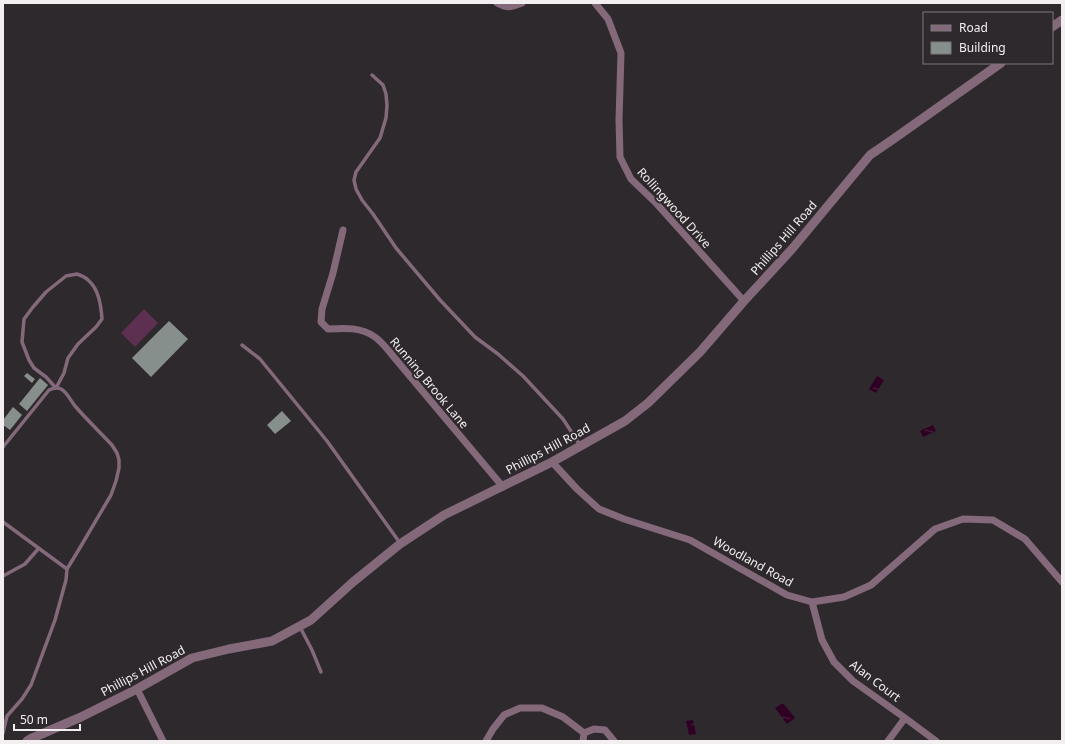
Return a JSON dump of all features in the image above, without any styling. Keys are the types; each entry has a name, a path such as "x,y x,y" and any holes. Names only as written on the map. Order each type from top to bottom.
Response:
{"street":[{"path":"497,3 505,7 522,3"},
{"name":"Rollingwood Drive","path":"595,3 608,19 621,53 619,120 620,157 631,180 655,202 744,301"},
{"path":"1053,26 1062,20"},
{"name":"Phillips Hill Road","path":"27,741 81,717 137,689 192,658 272,641 300,626 311,620 353,582 400,544 444,515 552,462 625,420 648,403 700,352 792,249 870,156 1000,64"},
{"name":"Running Brook Lane","path":"343,230 333,273 322,310 321,322 328,329 349,328 360,330 376,338 393,356 503,487"},
{"name":"Woodland Road","path":"552,462 577,489 599,509 624,519 690,540 787,595 812,602 844,598 871,585 935,529 963,519 993,520 1025,539 1062,582"},
{"name":"Alan Court","path":"812,602 822,640 834,662 853,681 936,741"},
{"path":"137,689 163,741"},
{"path":"486,741 504,715 520,708 542,708 563,717 584,733"},
{"path":"888,741 905,718"},
{"path":"584,733 594,729 605,730 614,741"},
{"path":"583,741 584,733"}],"lane":[{"path":"372,75 383,84 387,105 386,118 380,138 356,172 354,180 356,189 362,200 396,248 440,300 475,337 498,354 523,376 563,419 581,446"},
{"path":"77,274 88,279 96,290 101,308 102,319 96,327 78,344 68,358 64,373 56,388 46,377 34,368 29,360 22,342 24,319 46,292 66,276 77,274"},
{"path":"242,345 260,359 327,441 400,544"},
{"path":"3,447 49,390 60,388 112,445 119,460 119,468 111,495 67,568 66,580 55,620 31,685 22,699 7,716 3,733"},
{"path":"3,522 67,568"},
{"path":"3,576 25,564 39,548"},
{"path":"300,626 321,672"}],"shaded area":[{"path":"144,309 158,323 135,347 121,333"}],"water":[{"path":"877,376 884,380 876,393 869,389"},
{"path":"933,425 936,431 923,437 920,431"},
{"path":"783,703 795,718 787,724 775,708"},
{"path":"693,720 696,734 689,735 686,721"}],"building":[{"path":"169,321 188,339 151,377 132,358"},
{"path":"27,373 35,379 32,383 24,376"},
{"path":"40,378 48,385 27,411 19,404"},
{"path":"13,407 22,415 10,430 3,425 3,420"},
{"path":"282,411 291,421 275,434 267,425"}]}
